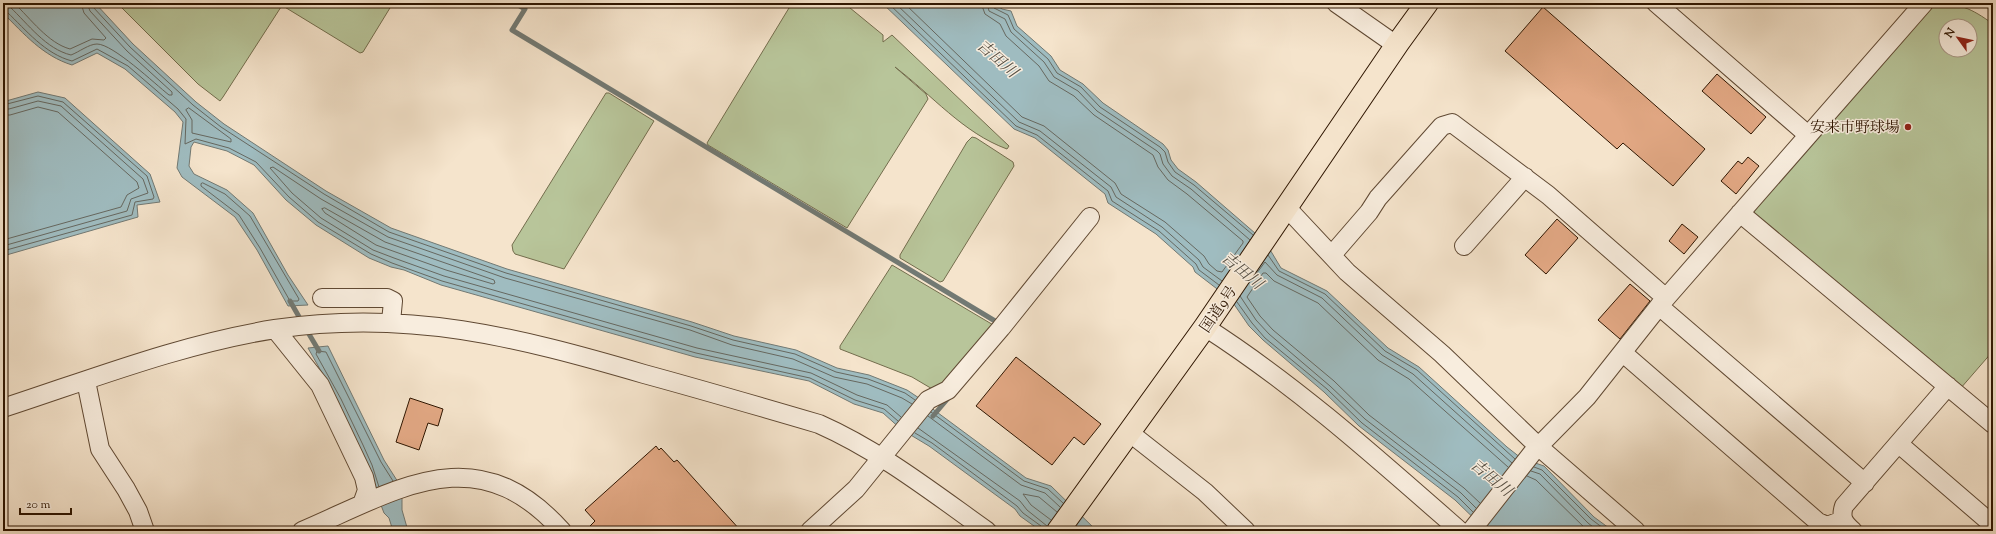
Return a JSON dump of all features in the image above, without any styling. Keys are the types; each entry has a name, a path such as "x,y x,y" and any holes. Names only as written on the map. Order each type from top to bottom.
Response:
{"highway":[{"name":"国道9号","path":"1058,531 1209,322 1396,45 1427,3"}],"street":[{"path":"1336,3 1396,45"},
{"path":"1656,3 1808,135"},
{"path":"1471,531 1536,449 1587,397 1662,302 1924,3"},
{"path":"1337,249 1369,212 1378,198 1445,124 1456,124 1548,195 1662,302 1865,482"},
{"path":"1464,246 1525,178"},
{"path":"1285,211 1347,272 1442,354 1536,449 1636,531"},
{"path":"1740,213 1993,424"},
{"path":"810,531 856,488 930,398 943,394 948,390 1001,328 1090,217"},
{"path":"322,298 387,298 393,301 391,322"},
{"path":"3,408 203,343 283,328 324,324 391,322 458,328 518,339 583,356 819,424 851,438 882,457 987,531"},
{"path":"1209,322 1249,356 1360,442 1460,531"},
{"path":"283,328 320,385 364,477 366,490 362,504"},
{"path":"1623,353 1818,522 1827,526 1848,526"},
{"path":"86,381 100,449 129,494 146,531"},
{"path":"1848,526 1842,516 1844,506 1948,386"},
{"path":"1130,433 1205,492 1246,531"},
{"path":"1899,444 1993,525"},
{"path":"302,531 378,498 427,480 446,477 476,478 508,488 526,499 562,531"}],"green space":[{"path":"117,3 393,3 363,52 360,53 283,6 281,7 220,101 198,84"},
{"path":"792,3 844,3 883,35 883,42 892,35 1009,146 1007,149 991,142 962,123 895,67 926,94 928,99 847,228 708,145 707,143"},
{"name":"安来市野球場","path":"1932,3 1957,5 1971,10 1993,24 1993,351 1960,389 1753,219 1755,204"},
{"path":"606,93 609,93 654,121 564,269 515,254 512,245"},
{"path":"972,137 976,138 1013,162 1014,166 943,281 940,282 900,258 900,255 967,142"},
{"path":"892,265 995,326 957,372 934,390 912,377 840,349 840,346"}],"water":[{"path":"3,3 95,3 133,44 196,102 224,124 326,191 391,228 507,269 692,322 734,336 796,350 837,368 869,375 907,390 925,402 902,430 883,413 854,404 809,381 695,357 441,285 369,258 316,225 286,200 254,165 227,151 194,142 191,147 189,166 194,174 227,190 253,213 288,275 308,305 288,306 257,250 235,217 182,177 177,168 183,122 175,112 125,69 97,53 72,65 52,56 34,44 3,13"},
{"name":"吉田川","path":"882,3 994,3 1002,9 1011,11 1017,26 1051,56 1060,70 1083,84 1103,103 1163,144 1168,150 1171,160 1178,169 1196,182 1263,240 1225,295 1195,272 1193,267 1156,234 1108,203 1105,194 1035,138 1014,129"},
{"path":"38,92 65,98 150,174 160,202 137,205 138,217 3,256 3,99 6,101"},
{"name":"吉田川","path":"1266,243 1281,268 1327,291 1388,348 1419,367 1507,447 1521,458 1544,466 1594,517 1613,531 1487,531 1455,500 1359,426 1324,392 1263,340 1249,326 1229,297"},
{"path":"328,346 384,460 398,482 402,499 402,510 408,531 393,531 389,518 384,513 359,447 338,401 308,348"},
{"path":"926,404 1026,478 1051,486 1097,531 1041,531 1020,516 1015,509 929,446 904,431"}],"building":[{"path":"1543,7 1705,149 1673,186 1623,143 1617,149 1505,51"},
{"path":"1717,74 1766,117 1751,134 1702,91"},
{"path":"1748,157 1759,166 1736,194 1721,181 1738,161 1742,164"},
{"path":"1557,219 1578,238 1546,274 1525,255"},
{"path":"1682,224 1698,237 1684,254 1669,241"},
{"path":"1630,284 1650,301 1620,339 1598,320"},
{"path":"1016,357 1101,424 1084,445 1074,437 1052,465 976,406"},
{"path":"410,398 443,409 438,426 428,423 419,450 396,442"},
{"path":"656,446 659,450 661,448 674,462 677,460 741,531 585,531 595,521 585,510"}],"waterway":[{"path":"515,3 525,9 512,30 1000,324"},
{"path":"290,301 302,322"},
{"path":"306,329 319,351"},
{"path":"933,416 950,396"}],"place":[{"name":"安来市野球場","path":"1908,127"}]}
